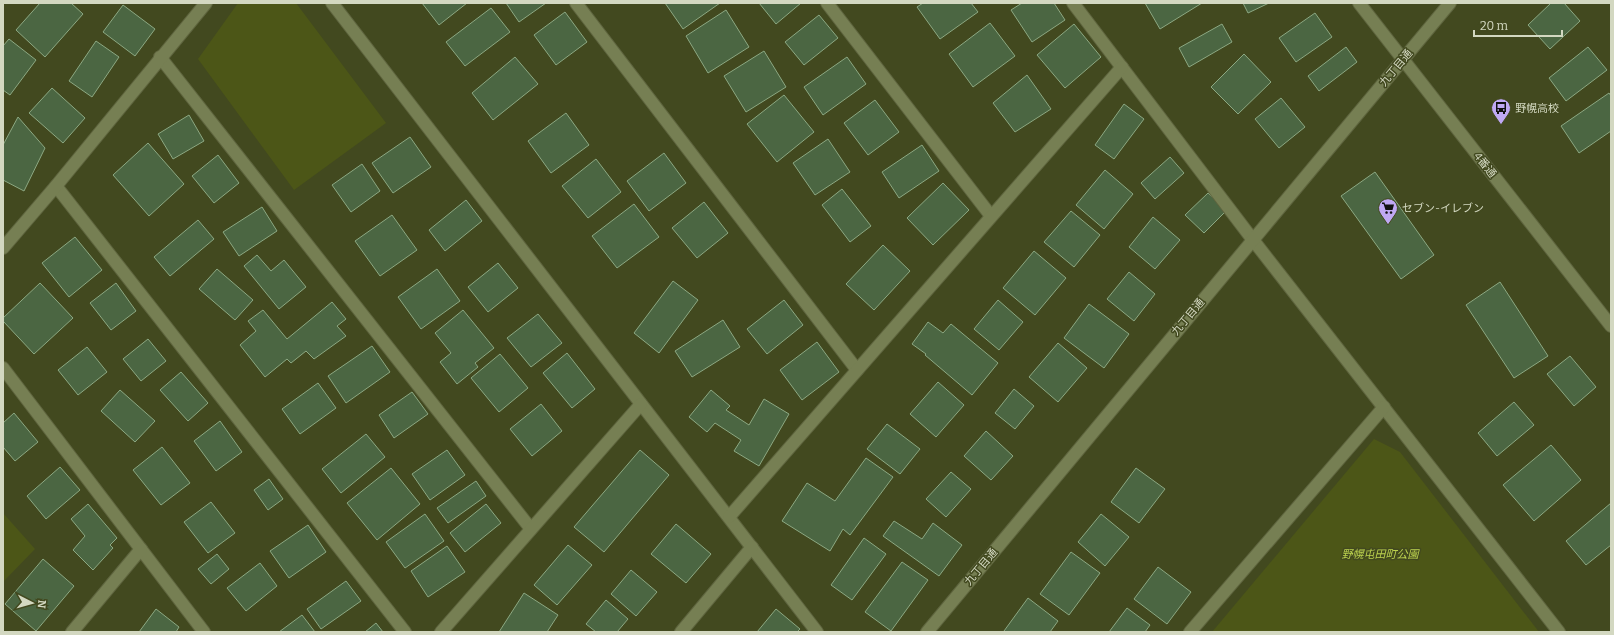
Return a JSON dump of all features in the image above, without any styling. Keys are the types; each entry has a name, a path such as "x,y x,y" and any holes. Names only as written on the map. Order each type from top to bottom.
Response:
{"street":[{"path":"3,248 56,186 160,57 206,3"},
{"path":"332,3 817,632"},
{"path":"576,3 857,370"},
{"path":"827,3 991,216"},
{"path":"1073,3 1253,240 1559,632"},
{"name":"4番通","path":"1359,3 1611,326"},
{"name":"九丁目通","path":"927,632 1450,3"},
{"path":"160,57 531,528"},
{"path":"729,517 1122,67"},
{"path":"56,186 405,632"},
{"path":"3,368 204,632"},
{"path":"441,632 641,404"},
{"path":"1190,632 1384,407"},
{"path":"681,632 752,547"},
{"path":"72,632 141,549"}],"green space":[{"path":"238,3 296,3 386,123 294,190 198,59"},
{"name":"野幌屯田町公園","path":"1374,439 1400,452 1539,632 1212,632"},
{"path":"3,513 35,549 3,582"}],"building":[{"path":"40,3 71,3 83,14 45,57 16,30"},
{"path":"422,3 467,3 439,25"},
{"path":"506,3 546,3 519,22"},
{"path":"665,3 720,3 683,29"},
{"path":"759,3 801,3 776,24"},
{"path":"923,3 971,3 978,12 940,39 917,7"},
{"path":"1022,3 1054,3 1065,20 1032,42 1011,10"},
{"path":"1145,3 1202,3 1160,29"},
{"path":"1243,3 1269,3 1248,13"},
{"path":"1551,3 1564,3 1580,21 1550,49 1528,25"},
{"path":"123,5 155,29 135,56 103,32"},
{"path":"491,8 510,32 465,66 446,42"},
{"path":"726,10 749,47 708,73 686,36"},
{"path":"565,12 587,42 556,65 534,35"},
{"path":"1315,13 1332,37 1296,62 1279,38"},
{"path":"819,15 838,38 804,65 785,42"},
{"path":"990,23 1015,56 973,87 949,54"},
{"path":"1074,24 1101,57 1065,88 1037,55"},
{"path":"1222,24 1232,42 1189,67 1179,48"},
{"path":"9,39 36,60 10,95 3,90 3,46"},
{"path":"96,41 119,57 92,97 69,81"},
{"path":"1346,47 1357,62 1319,91 1308,76"},
{"path":"1588,47 1607,70 1566,101 1549,78"},
{"path":"764,51 786,87 746,112 724,76"},
{"path":"1244,54 1271,82 1238,114 1211,87"},
{"path":"515,57 538,84 493,120 472,93"},
{"path":"847,57 866,84 823,115 804,87"},
{"path":"1027,75 1051,109 1015,132 993,103"},
{"path":"52,88 85,118 63,143 29,113"},
{"path":"1609,93 1611,96 1611,131 1579,153 1561,126"},
{"path":"784,95 814,132 777,162 747,124"},
{"path":"1281,98 1305,127 1279,148 1255,119"},
{"path":"875,100 899,132 868,155 844,123"},
{"path":"1124,104 1144,119 1114,159 1095,145"},
{"path":"566,113 589,145 551,173 528,141"},
{"path":"189,115 204,141 173,159 158,134"},
{"path":"18,117 45,148 24,191 3,180 3,145"},
{"path":"410,137 431,167 393,193 372,163"},
{"path":"828,139 850,172 815,195 793,163"},
{"path":"148,143 184,184 149,216 113,175"},
{"path":"922,145 939,171 899,198 882,172"},
{"path":"664,153 686,183 649,211 627,181"},
{"path":"218,155 239,183 214,203 192,176"},
{"path":"1170,157 1184,173 1155,199 1141,183"},
{"path":"596,159 621,192 588,218 562,186"},
{"path":"362,164 380,191 351,212 332,185"},
{"path":"1105,170 1133,194 1104,229 1076,205"},
{"name":"セブン-イレブン","path":"1375,172 1434,255 1401,279 1341,196"},
{"path":"943,183 969,210 933,245 907,218"},
{"path":"842,189 871,226 850,242 822,205"},
{"path":"1208,193 1226,211 1204,233 1185,215"},
{"path":"466,200 482,221 445,251 429,230"},
{"path":"704,202 728,233 697,258 672,228"},
{"path":"634,204 659,237 617,268 592,236"},
{"path":"262,207 277,231 239,256 223,232"},
{"path":"1071,211 1100,235 1074,267 1044,242"},
{"path":"392,215 417,250 380,276 355,241"},
{"path":"1153,217 1180,240 1155,269 1129,247"},
{"path":"198,220 214,239 170,276 154,257"},
{"path":"75,237 102,270 69,297 42,263"},
{"path":"883,245 910,271 874,310 846,284"},
{"path":"1034,251 1066,278 1035,315 1003,288"},
{"path":"257,255 271,271 284,260 306,287 279,309 244,266"},
{"path":"498,263 518,288 488,312 468,287"},
{"path":"217,269 253,300 235,320 199,289"},
{"path":"437,269 460,301 421,329 398,297"},
{"path":"1129,272 1155,294 1134,321 1107,299"},
{"path":"673,281 698,300 659,353 634,333"},
{"path":"1500,282 1548,356 1514,378 1466,305"},
{"path":"40,283 73,318 34,354 3,321 3,318"},
{"path":"116,283 136,311 111,330 90,303"},
{"path":"784,300 803,325 767,354 747,329"},
{"path":"998,300 1023,322 999,350 974,329"},
{"path":"332,302 346,319 337,326 346,336 314,359 306,351 291,363 287,359 265,377 240,345 256,331 248,321 263,310 287,339"},
{"path":"1089,304 1129,334 1104,368 1064,338"},
{"path":"463,310 494,348 475,363 478,367 457,384 440,362 451,353 435,333"},
{"path":"538,314 562,343 531,367 507,338"},
{"path":"723,320 740,347 692,377 675,351"},
{"path":"928,322 943,333 951,324 998,363 972,395 925,355 926,354 912,344"},
{"path":"148,339 166,361 141,381 123,359"},
{"path":"817,342 839,372 802,400 780,370"},
{"path":"1058,343 1087,368 1058,402 1029,377"},
{"path":"372,346 390,372 346,403 328,376"},
{"path":"87,347 107,372 78,395 58,370"},
{"path":"567,353 595,389 572,408 543,373"},
{"path":"500,354 528,388 499,412 471,378"},
{"path":"1570,356 1596,387 1574,406 1547,374"},
{"path":"181,372 208,403 188,421 160,390"},
{"path":"938,382 964,405 936,437 910,414"},
{"path":"318,383 336,408 300,434 282,409"},
{"path":"1014,389 1034,406 1015,429 995,413"},
{"path":"120,390 155,421 135,442 101,411"},
{"path":"711,390 730,406 726,410 749,425 764,399 789,414 759,466 734,451 741,440 715,423 707,432 689,417"},
{"path":"412,392 428,414 394,438 379,415"},
{"path":"1514,402 1534,425 1497,456 1478,433"},
{"path":"541,404 562,431 532,456 510,429"},
{"path":"14,413 38,442 15,461 3,447 3,423"},
{"path":"220,421 242,452 216,471 194,441"},
{"path":"887,424 920,449 900,474 867,449"},
{"path":"986,431 1013,456 991,480 964,456"},
{"path":"366,434 385,457 341,493 322,469"},
{"path":"1551,445 1581,480 1534,521 1503,485"},
{"path":"162,447 190,483 161,505 133,470"},
{"path":"447,450 465,475 430,500 412,474"},
{"path":"640,450 669,475 604,552 574,527"},
{"path":"866,458 893,477 850,535 843,529 830,551 782,521 807,483 835,501"},
{"path":"60,467 80,490 46,519 27,496"},
{"path":"391,468 420,504 377,540 347,503"},
{"path":"1136,468 1165,489 1139,523 1111,502"},
{"path":"951,472 971,489 946,517 926,499"},
{"path":"269,479 283,499 268,510 254,490"},
{"path":"476,481 486,496 448,523 437,508"},
{"path":"211,502 235,533 208,553 184,522"},
{"path":"1611,503 1611,545 1586,565 1566,541"},
{"path":"88,504 117,538 110,545 113,548 93,570 73,550 85,536 71,519"},
{"path":"486,504 501,523 465,552 450,533"},
{"path":"425,514 444,541 405,568 386,542"},
{"path":"1101,514 1129,537 1105,566 1078,542"},
{"path":"894,521 922,539 933,523 962,545 939,576 883,536"},
{"path":"676,524 711,554 686,583 651,554"},
{"path":"308,525 326,552 289,578 270,551"},
{"path":"864,538 886,554 852,600 831,585"},
{"path":"568,545 592,565 557,605 534,585"},
{"path":"447,546 465,572 428,597 411,571"},
{"path":"1071,552 1100,573 1069,615 1040,594"},
{"path":"217,554 229,569 211,584 198,569"},
{"path":"43,559 74,586 36,631 5,604"},
{"path":"902,562 928,580 891,631 865,612"},
{"path":"260,563 277,586 246,611 227,588"},
{"path":"1158,567 1191,592 1167,624 1134,599"},
{"path":"631,570 657,592 636,616 611,594"},
{"path":"346,581 361,601 321,629 307,609"},
{"path":"524,593 558,615 547,632 499,632"},
{"path":"1028,598 1058,621 1050,632 1004,631"},
{"path":"606,600 628,619 617,632 596,632 586,624"},
{"path":"1127,608 1150,625 1145,632 1109,632"},
{"path":"156,609 179,627 176,632 139,632"},
{"path":"776,609 800,629 797,632 757,632"},
{"path":"302,615 315,632 279,632"},
{"path":"376,623 383,632 365,632"}],"place":[{"name":"野幌高校","path":"1501,125"},
{"name":"セブン-イレブン","path":"1388,225"}]}
